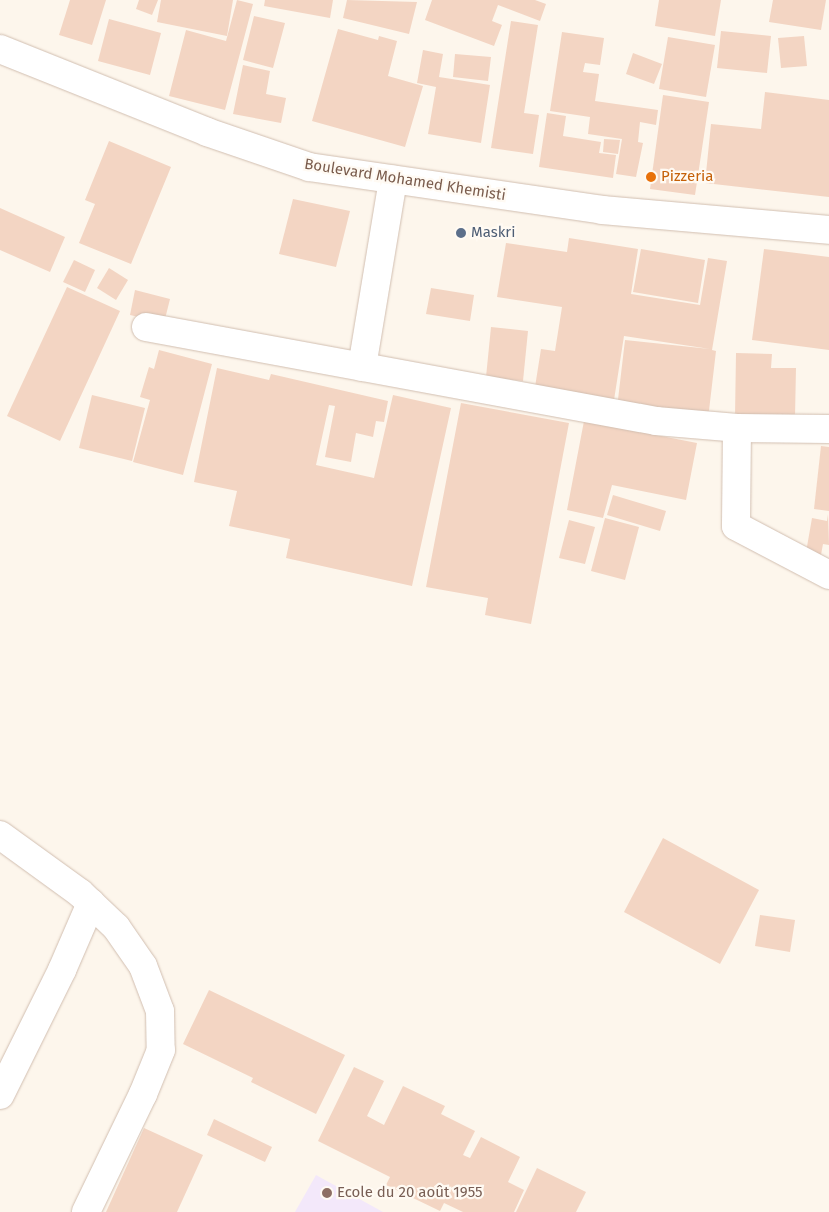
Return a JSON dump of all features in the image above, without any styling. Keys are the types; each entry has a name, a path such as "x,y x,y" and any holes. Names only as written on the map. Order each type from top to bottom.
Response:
{"street":[{"name":"Boulevard Mohamed Khemisti","path":"0,49 207,132 309,168 602,210 829,230"},
{"path":"362,367 394,180"},
{"path":"146,327 656,421 737,428 829,429"},
{"path":"737,428 736,526 829,575"},
{"path":"0,835 91,903 116,927 142,966 160,1010 161,1050 143,1094 86,1212"},
{"path":"0,1095 62,970 91,903"}],"shaded area":[{"name":"Ecole du 20 août 1955","path":"316,1175 383,1212 295,1212"}],"building":[{"path":"70,0 106,0 92,45 59,35"},
{"path":"139,0 158,0 152,15 136,9"},
{"path":"161,0 233,0 227,36 157,22"},
{"path":"237,0 253,4 225,110 169,96 186,30 226,41"},
{"path":"265,0 333,0 330,18 264,6"},
{"path":"347,0 417,2 409,34 343,18"},
{"path":"432,0 535,0 546,4 540,21 498,5 492,21 502,25 494,46 425,20"},
{"path":"659,0 721,0 715,36 655,26"},
{"path":"773,0 826,0 821,30 769,22"},
{"path":"254,16 285,23 273,68 243,60"},
{"path":"109,19 161,33 150,75 98,61"},
{"path":"511,21 538,25 524,113 539,115 533,154 491,148"},
{"path":"338,29 378,40 379,36 397,41 388,76 423,86 405,147 312,121"},
{"path":"721,31 771,36 767,73 717,68"},
{"path":"562,32 604,38 600,65 585,63 583,72 599,74 595,101 658,110 656,125 640,122 638,142 643,143 636,177 616,174 622,139 588,134 590,117 550,111"},
{"path":"804,36 807,66 781,68 778,38"},
{"path":"668,37 715,45 706,97 659,89"},
{"path":"423,50 443,54 439,77 490,85 481,143 428,134 436,87 417,83"},
{"path":"633,53 662,64 654,84 626,74"},
{"path":"455,54 491,57 488,81 453,77"},
{"path":"243,65 270,71 266,94 286,98 281,123 233,114"},
{"path":"765,92 829,100 829,197 705,183 711,124 761,129"},
{"path":"663,95 709,102 695,195 650,189"},
{"path":"547,113 566,116 563,136 601,142 599,153 616,155 613,178 539,167"},
{"path":"604,139 620,140 618,154 603,152"},
{"path":"109,141 171,167 131,264 79,243 95,204 85,200"},
{"path":"293,199 350,211 336,267 279,254"},
{"path":"0,208 65,237 50,272 0,250"},
{"path":"569,238 638,249 631,294 700,305 708,258 727,261 712,350 716,351 708,419 617,408 625,340 710,349 624,336 614,400 535,387 541,349 555,351 562,307 497,297 506,243 567,252"},
{"path":"641,249 705,260 698,303 633,292"},
{"path":"764,249 829,257 829,350 752,340"},
{"path":"74,260 95,270 85,292 63,282"},
{"path":"109,268 128,280 116,300 97,288"},
{"path":"67,287 120,311 60,441 7,416"},
{"path":"431,288 474,295 470,321 426,314"},
{"path":"135,290 170,299 164,323 130,315"},
{"path":"491,327 528,331 523,381 486,377"},
{"path":"159,350 212,364 183,475 133,462 150,400 140,397 149,367 154,369"},
{"path":"736,353 772,354 771,368 796,368 795,417 735,416"},
{"path":"217,368 269,380 271,374 388,401 384,422 376,421 373,437 356,433 351,462 325,457 335,406 329,405 316,465 374,478 393,395 451,408 412,586 286,558 290,539 229,526 237,491 194,482"},
{"path":"92,395 145,408 132,461 79,448"},
{"path":"461,403 569,423 531,624 485,615 488,598 426,587"},
{"path":"584,421 697,443 686,500 612,485 603,518 567,510"},
{"path":"821,446 829,447 829,511 814,509"},
{"path":"613,495 666,511 660,531 607,515"},
{"path":"828,514 829,545 823,544 820,560 805,558 812,518 827,521"},
{"path":"605,518 639,527 625,580 591,571"},
{"path":"569,520 595,527 585,564 559,558"},
{"path":"663,838 759,890 720,964 624,912"},
{"path":"760,915 795,920 790,952 755,946"},
{"path":"209,990 345,1055 316,1114 251,1082 253,1078 183,1044"},
{"path":"354,1067 384,1081 367,1116 384,1125 403,1086 445,1106 441,1114 475,1131 463,1155 470,1158 481,1137 520,1157 508,1182 524,1190 514,1212 463,1212 444,1203 440,1211 386,1185 390,1177 318,1141"},
{"path":"214,1119 272,1147 265,1162 207,1135"},
{"path":"144,1128 203,1155 177,1212 106,1212"},
{"path":"537,1168 586,1192 576,1212 516,1212"}],"place":[{"name":"Pizzeria","path":"651,177"},
{"name":"Maskri","path":"461,233"},
{"name":"Ecole du 20 août 1955","path":"327,1193"}]}
